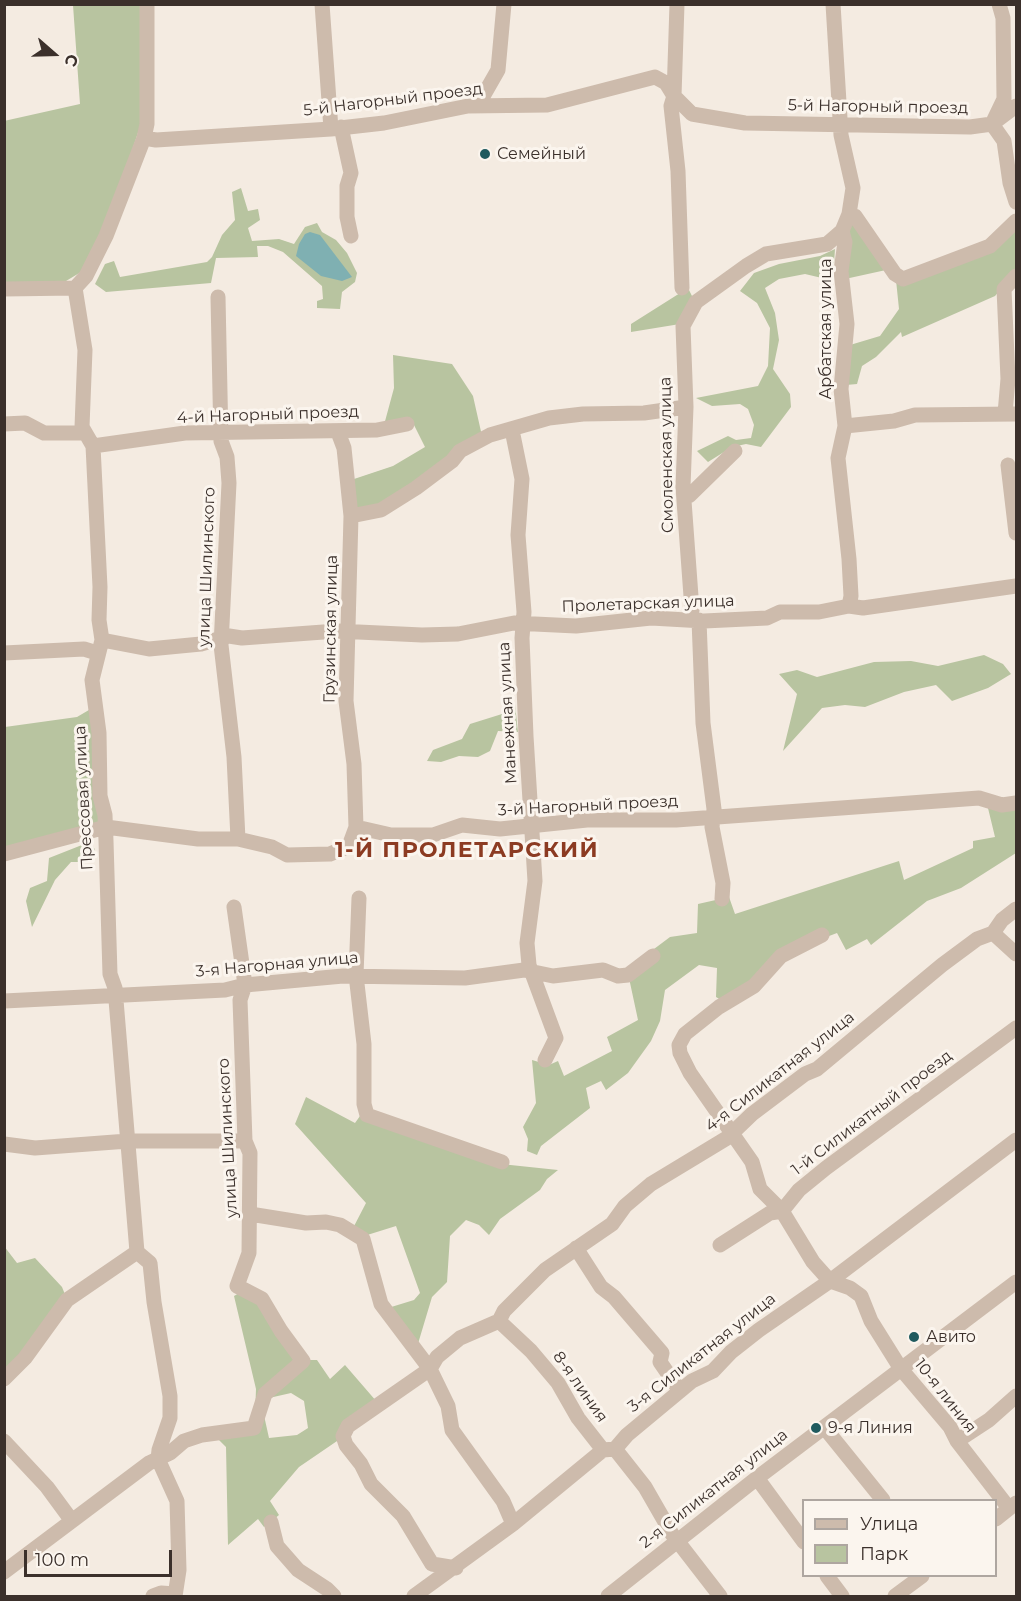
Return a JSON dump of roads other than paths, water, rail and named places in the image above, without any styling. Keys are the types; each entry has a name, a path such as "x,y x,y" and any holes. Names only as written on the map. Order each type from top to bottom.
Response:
{"street":[{"path":"4,289 75,288 86,276 106,237 144,138 147,124 147,4"},
{"path":"322,4 336,128 351,173 347,186 347,217 351,236"},
{"path":"478,105 498,70 504,4"},
{"path":"677,4 674,96 671,106 678,171 681,288"},
{"path":"833,4 841,135 853,188 849,214 842,231"},
{"path":"999,4 1003,18 1004,99 992,124 1004,141 1010,183 1017,202"},
{"name":"5-й Нагорный проезд","path":"144,138 156,140 336,128 384,123 478,105 547,105 655,77 666,83 674,96 692,114 745,123 970,127 992,124 1017,106"},
{"path":"849,214 855,216 895,274 903,279 990,246 1017,221"},
{"name":"Смоленская улица","path":"722,899 723,883 712,827 714,817 703,723 695,620 692,610 684,496 686,407 683,326 696,302 766,254 827,244 842,231"},
{"name":"Арбатская улица","path":"842,231 845,242 841,271 847,324 841,389 845,426 838,458 849,559 851,596 849,606"},
{"path":"845,426 894,421 915,415 1011,414 1004,289 1017,276"},
{"name":"Прессовая улица","path":"75,288 85,350 82,427 89,440 99,646 92,680 99,733 100,796 105,827 110,974 116,996 137,1252 150,1263 170,1396 170,1418 158,1459"},
{"name":"улица Шилинского","path":"218,297 222,434 229,483 222,636 234,757 238,839"},
{"path":"351,516 381,510 434,474 460,452 490,435 549,418 583,414 644,413 686,407"},
{"name":"4-й Нагорный проезд","path":"4,424 24,423 44,433 89,440 185,433 338,432 377,430 407,424"},
{"name":"Манежная улица","path":"512,430 522,479 518,535 526,736 535,881 527,943 531,971 556,1038 545,1060"},
{"name":"Грузинская улица","path":"338,432 344,448 351,516 346,701 354,764 356,827"},
{"path":"684,496 689,496 735,451"},
{"path":"1008,465 1017,533"},
{"name":"Пролетарская улица","path":"4,653 84,649 99,646 148,649 201,644 222,636 347,632 458,634 523,623 576,626 651,618 695,620 767,618 780,612 819,612 849,606 863,608 1017,586"},
{"name":"3-й Нагорный проезд","path":"356,827 391,836 434,835 462,825 500,829 587,820 676,820 979,798 1002,805 1017,803"},
{"path":"4,854 105,827 198,839 238,839 272,847 287,855 330,854 349,846 356,827"},
{"path":"359,898 356,975 364,1044 364,1104 367,1115 501,1162"},
{"name":"улица Шилинского","path":"158,1459 184,1441 202,1435 254,1428 265,1394 303,1361 281,1331 262,1299 237,1286 249,1252 250,1153 245,1141 240,1000 245,985 234,907"},
{"name":"4-я Силикатная улица","path":"432,1564 403,1516 371,1484 343,1436 348,1426 430,1369 437,1357 460,1338 499,1321 504,1311 545,1270 612,1224 625,1206 651,1184 733,1134 752,1114 805,1074 817,1069 942,965 977,939 993,933 1002,920 1017,909"},
{"path":"993,933 1017,954"},
{"path":"822,935 781,956 754,986 719,1007 685,1034 679,1045 680,1053 690,1073 752,1162 760,1189 782,1211 813,1262 830,1281 850,1288 852,1264"},
{"name":"3-я Нагорная улица","path":"4,1001 67,996 116,996 164,991 225,990 245,985 356,975 465,978 531,971 553,976 603,970 618,976 628,975 653,956"},
{"name":"1-й Силикатный проезд","path":"720,1245 770,1213 782,1211 798,1190 1017,1028"},
{"name":"3-я Силикатная улица","path":"420,1593 609,1450 692,1381 713,1371 731,1352 759,1330 830,1281 1017,1140"},
{"path":"4,1144 35,1148 128,1141 245,1141"},
{"path":"250,1214 306,1223 326,1222 340,1225 363,1239 381,1304 430,1369 448,1406 452,1430 503,1501 513,1524"},
{"path":"576,1248 601,1287 614,1297 662,1353 660,1362 680,1391"},
{"path":"4,1379 25,1358 67,1300 137,1252"},
{"name":"2-я Силикатная улица","path":"608,1596 757,1478 1017,1282"},
{"name":"10-я линия","path":"850,1288 861,1296 871,1321 901,1369 950,1427 957,1441 1014,1506"},
{"name":"8-я линия","path":"499,1321 531,1351 558,1383 578,1418 645,1486 679,1540 720,1596"},
{"path":"957,1441 988,1420 1017,1396"},
{"path":"824,1427 882,1499"},
{"path":"4,1441 47,1487 72,1521"},
{"path":"4,1572 149,1462 158,1459 177,1501 179,1570 175,1595 168,1592 153,1596"},
{"path":"757,1478 802,1539"},
{"path":"997,1518 1014,1506"},
{"path":"271,1522 278,1546 298,1570 334,1596"},
{"path":"420,1593 432,1564 456,1568"},
{"path":"828,1577 842,1596"},
{"path":"895,1596 918,1586"}],"water":[{"path":"310,232 320,235 352,277 342,281 321,276 296,256 299,244 305,234"}],"place":[{"name":"Семейный","path":"485,154"},
{"name":"Авито","path":"914,1337"},
{"name":"9-я Линия","path":"816,1428"}],"district":[{"name":"1-Й ПРОЛЕТАРСКИЙ","path":"467,851"}]}
